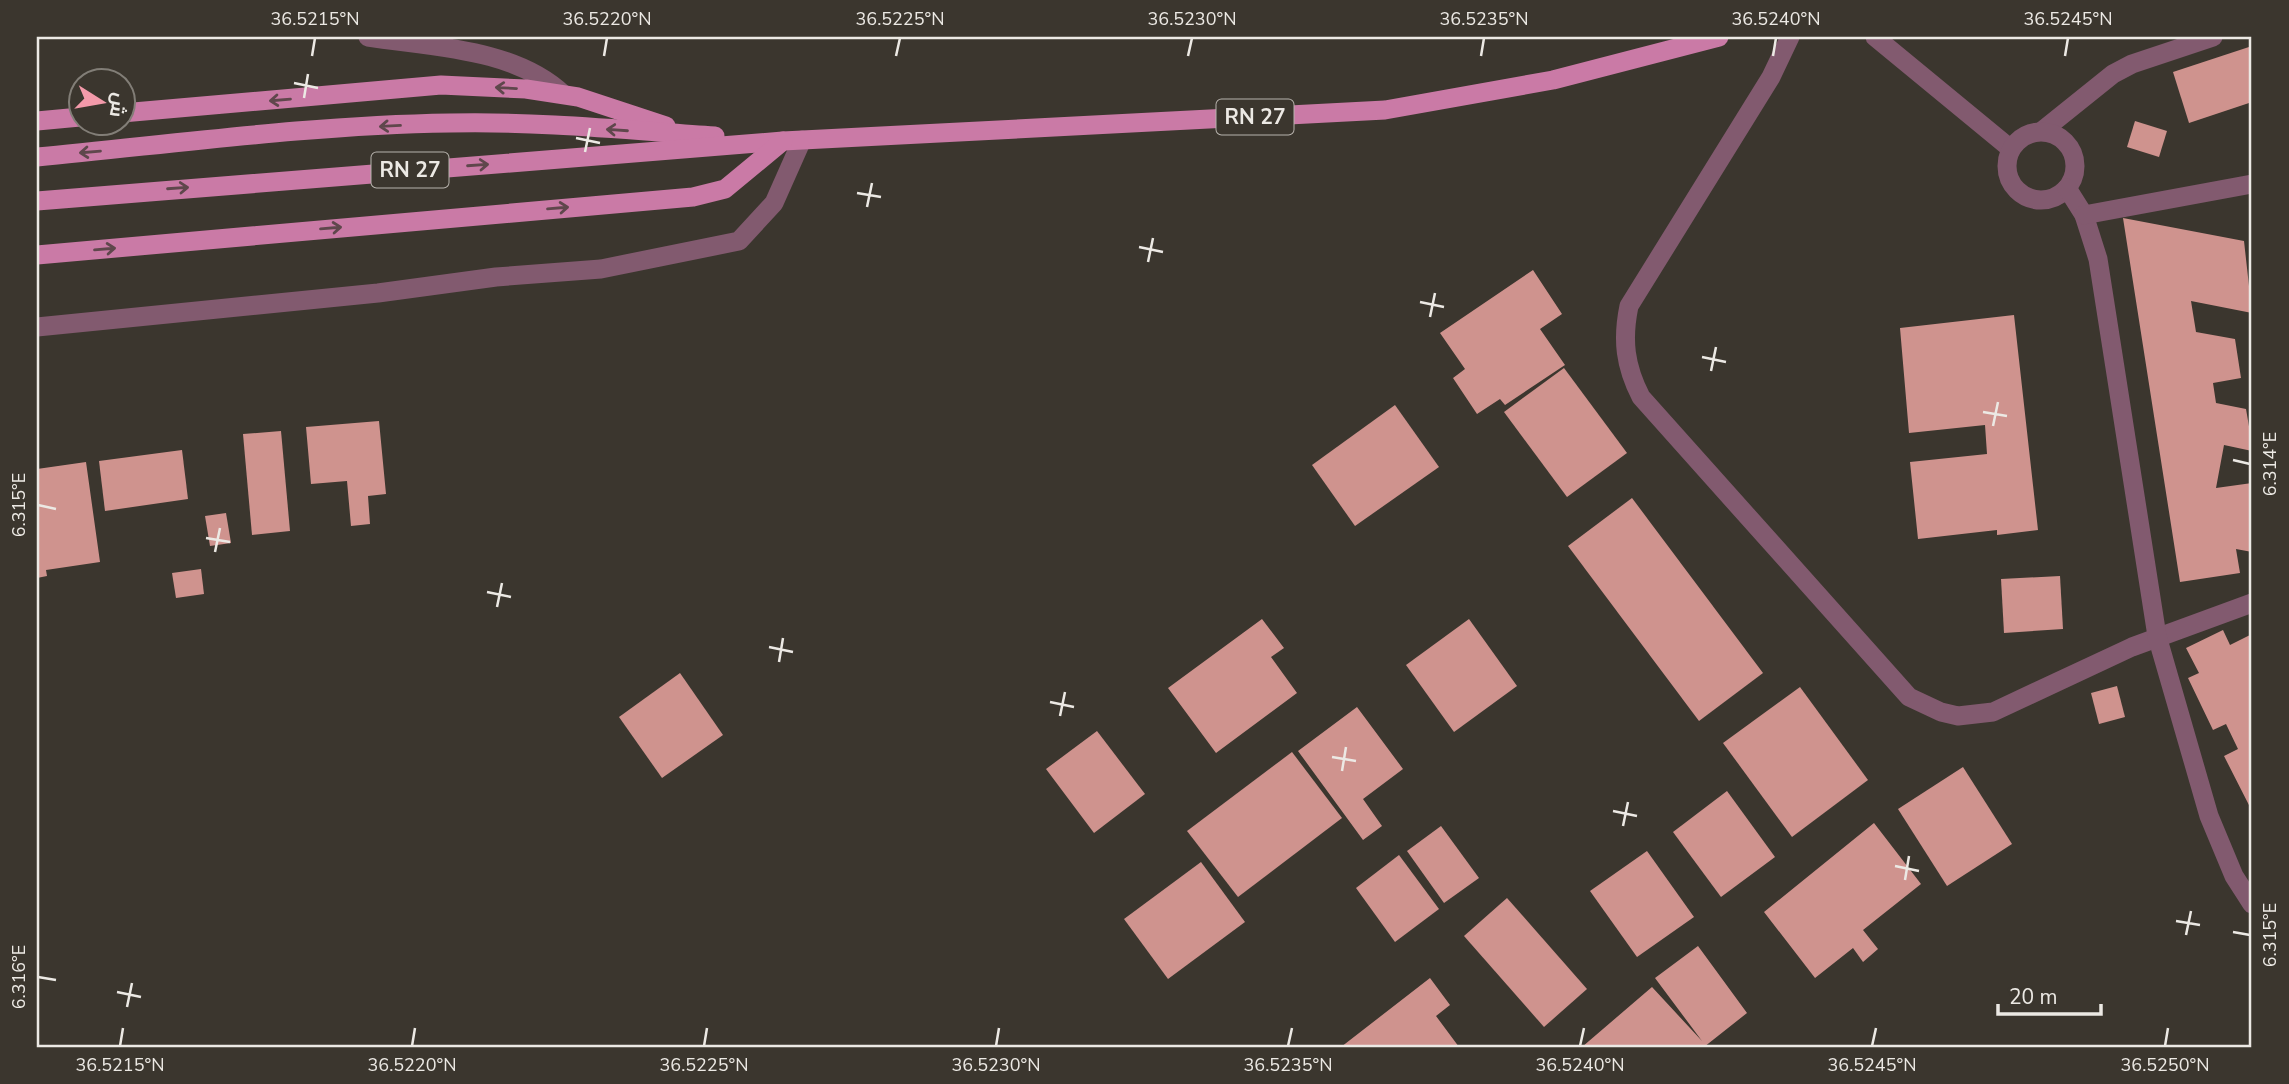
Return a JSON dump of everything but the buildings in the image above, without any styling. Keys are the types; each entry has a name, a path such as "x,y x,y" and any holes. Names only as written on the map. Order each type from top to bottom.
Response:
{"main road":[{"name":"RN 27","path":"37,201 792,140 1385,110 1553,79 1719,37"},
{"path":"136,112 441,86 563,94 691,134"},
{"path":"37,121 66,118"},
{"name":"RN 27","path":"37,157 355,127 450,122 519,123 792,140"},
{"path":"37,255 693,197 725,189 792,140"}],"street":[{"path":"368,37 488,57 520,66 548,80 563,94"},
{"path":"1790,37 1771,78 1629,306 1624,344 1626,362 1641,397 1909,697 1924,706 1958,716 1993,712 2157,636 2252,604"},
{"path":"1875,37 2011,149"},
{"path":"2042,131 2065,141 2072,152 2073,176 2067,188 2057,196 2045,200 2021,194 2007,173 2011,149 2030,133 2042,131 2113,74 2132,64 2213,37"},
{"path":"37,327 378,293 496,277 601,269 739,241 774,203 792,140"},
{"path":"2084,215 2252,184"},
{"path":"2067,188 2084,215 2098,259 2157,636 2209,816 2234,876 2252,905"}]}
